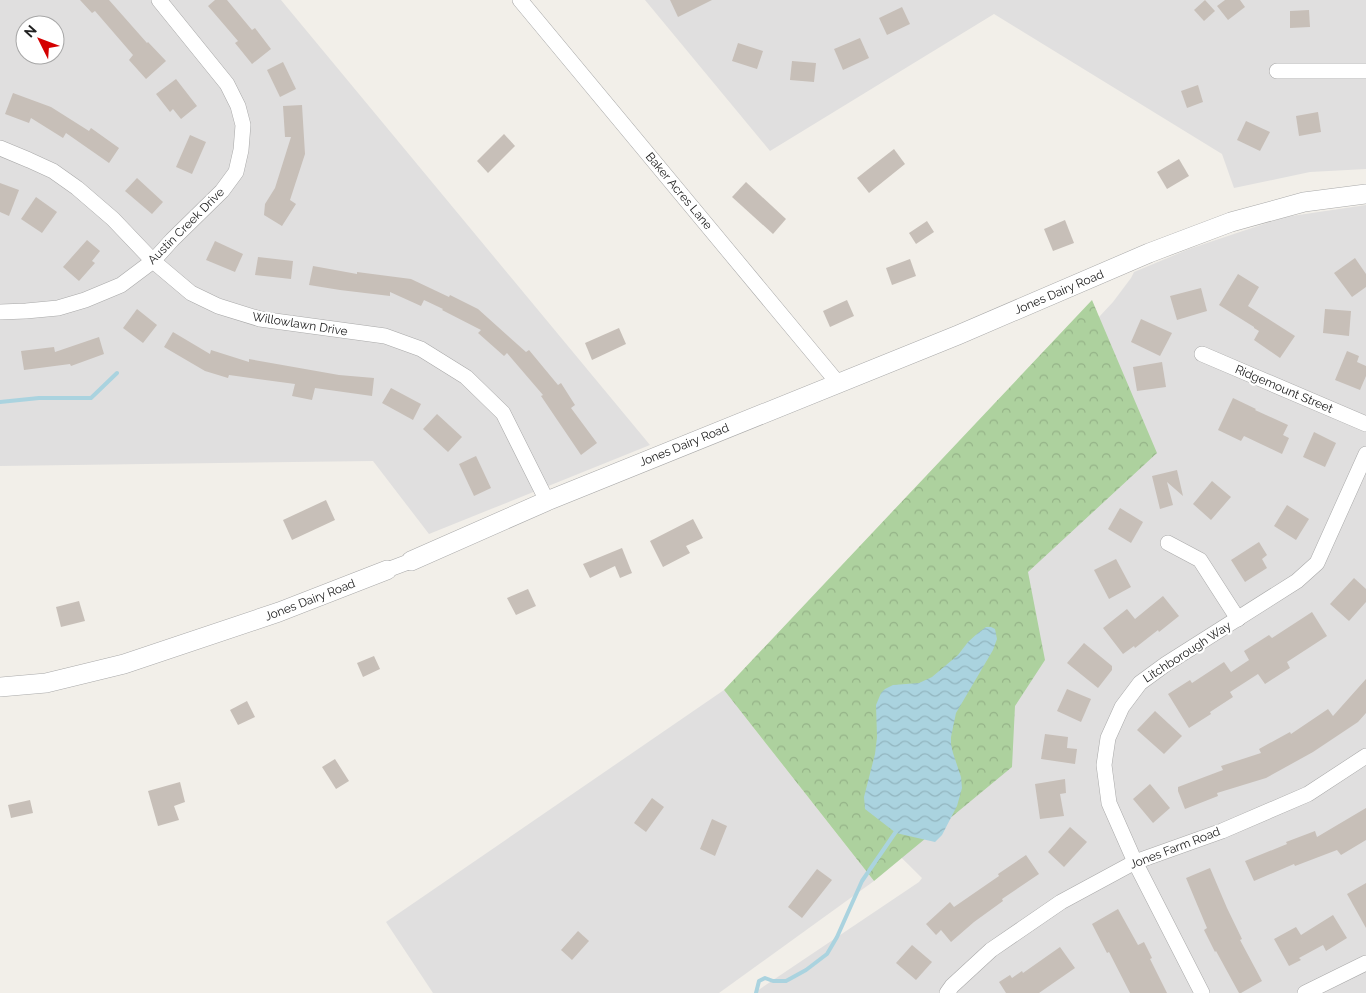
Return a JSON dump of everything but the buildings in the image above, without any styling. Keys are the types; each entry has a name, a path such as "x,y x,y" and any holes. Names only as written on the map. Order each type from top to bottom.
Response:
{"street":[{"name":"Austin Creek Drive","path":"0,312 58,308 85,300 122,285 153,261 222,191 236,172 243,125 238,106 227,84 159,0"},
{"name":"Baker Acres Lane","path":"520,0 838,383"},
{"path":"1276,71 1366,71"},
{"name":"Willowlawn Drive","path":"0,148 53,171 77,188 113,219 153,261 190,293 218,306 260,320 385,336 422,349 466,377 503,413 547,501"},
{"name":"Jones Dairy Road","path":"0,687 46,683 124,664 279,612 387,570 547,501 958,335 1149,253 1231,222 1304,202 1366,194"},
{"name":"Ridgemount Street","path":"1202,354 1366,424"},
{"name":"Litchborough Way","path":"1202,993 1135,862 1109,803 1104,764 1108,738 1122,707 1140,683 1166,664 1298,581 1317,563 1366,454"},
{"path":"1168,543 1200,560 1238,619"},
{"name":"Jones Farm Road","path":"947,993 952,986 991,950 1061,902 1135,862 1222,831 1308,794 1366,756"},
{"path":"1305,993 1366,963"}],"shaded area":[{"path":"0,0 281,0 650,445 429,534 373,461 0,466"},
{"path":"645,0 1366,0 1366,169 1310,172 1234,188 1222,154 994,14 770,151"},
{"path":"1366,205 1366,993 754,993 919,882 922,878 742,700 1113,302 1134,272 1189,249 1285,217"},
{"path":"724,690 874,881 719,993 433,993 386,922"}],"green space":[{"path":"1092,300 1157,453 1028,572 1045,660 1015,706 1012,767 874,881 724,690"}],"water":[{"path":"986,627 995,629 997,639 993,650 956,713 951,737 962,788 957,806 942,835 935,842 896,833 865,809 864,797 875,754 877,737 876,705 881,693 893,685 919,683 932,677 958,655 968,642"}],"waterway":[{"path":"0,402 39,398 91,398 117,373"},
{"path":"756,993 759,981 765,978 773,981 786,981 806,970 827,954 837,937 862,881 897,830"}]}
